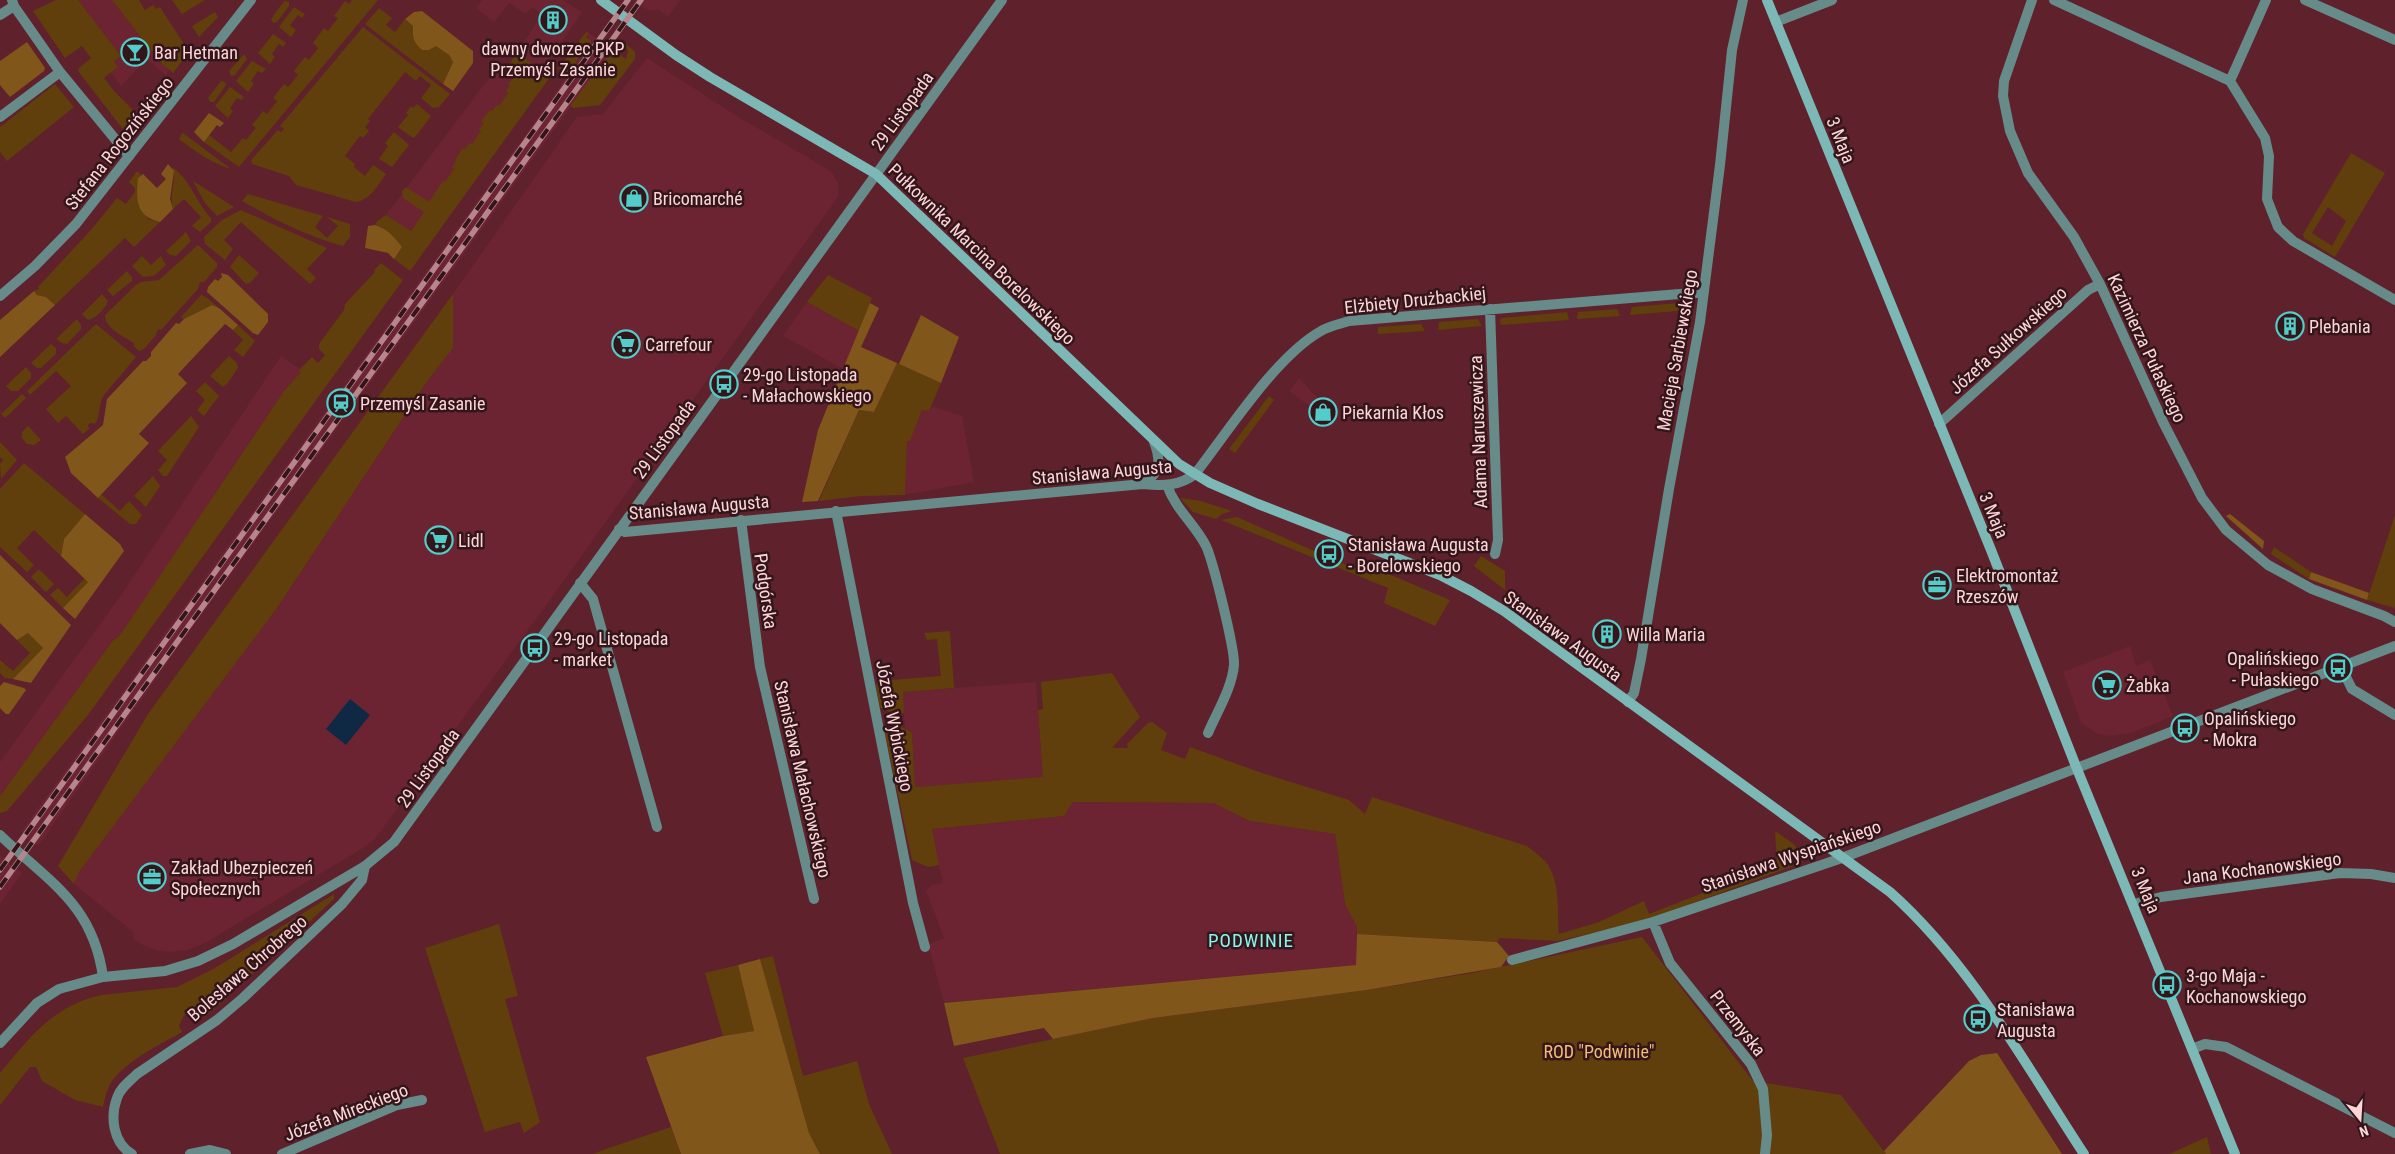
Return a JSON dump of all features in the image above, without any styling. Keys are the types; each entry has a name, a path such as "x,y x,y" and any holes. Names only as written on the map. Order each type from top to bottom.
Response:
{"main road":[{"name":"Pułkownika Marcina Borelowskiego","path":"601,0 676,55 710,77 876,174 1154,442 1195,474"},
{"name":"3 Maja","path":"1767,0 1991,550 2077,769 2235,1154"},
{"name":"Stanisława Augusta","path":"1195,474 1258,504 1440,576 1471,591 1504,611 1890,892 1913,912 1946,949 1974,985 2084,1154"}],"street":[{"name":"Stefana Rogozińskiego","path":"0,296 35,266 76,224 251,0"},
{"name":"29 Listopada","path":"0,1043 37,1003 59,990 103,977 165,971 198,961 233,944 365,866 394,842 1002,0"},
{"name":"Macieja Sarbiewskiego","path":"1628,702 1634,693 1641,659 1704,292 1732,50 1743,0"},
{"path":"1776,22 1832,0"},
{"name":"Kazimierza Pułaskiego","path":"2032,0 2004,81 2006,113 2019,155 2028,173 2074,236 2100,284 2163,422 2202,498 2226,530 2268,565 2296,582 2395,622"},
{"path":"2054,0 2230,81 2256,122 2268,147 2267,199 2278,227 2293,242 2395,300"},
{"path":"2230,81 2266,0"},
{"path":"2305,0 2395,40"},
{"path":"0,15 13,3 60,72 128,156"},
{"path":"0,117 60,72"},
{"name":"Józefa Sułkowskiego","path":"1939,424 2088,290 2100,284"},
{"name":"Elżbiety Drużbackiej","path":"1195,474 1272,373 1301,344 1321,330 1349,321 1704,292"},
{"name":"Adama Naruszewicza","path":"1490,309 1498,540 1495,554"},
{"path":"1143,484 1157,472 1160,462 1154,442"},
{"name":"Stanisława Augusta","path":"620,529 625,532 1143,484 1167,485 1186,481 1195,474"},
{"path":"1167,485 1171,496 1206,546 1219,589 1234,664 1230,681 1208,732"},
{"name":"Józefa Wybickiego","path":"836,511 913,903 925,947"},
{"name":"Podgórska","path":"741,520 760,667"},
{"path":"580,582 592,599 657,827"},
{"name":"Stanisława Wyspiańskiego","path":"1512,960 1653,922 1842,858 2395,646"},
{"name":"Stanisława Małachowskiego","path":"760,667 814,899"},
{"path":"2341,667 2352,688 2395,715"},
{"path":"0,835 66,894 85,919 98,950 103,977"},
{"name":"Bolesława Chrobrego","path":"132,1154 124,1150 116,1134 113,1115 117,1096 127,1083 137,1074 217,1020 243,998 342,904 362,880 365,866"},
{"name":"Jana Kochanowskiego","path":"2134,904 2161,897 2340,873 2371,874 2395,878"},
{"name":"Przemyska","path":"1653,922 1670,963 1750,1064 1763,1089 1767,1135 1765,1154"},
{"path":"2192,1049 2205,1044 2226,1047 2395,1132"},
{"name":"Józefa Mireckiego","path":"282,1154 397,1106 422,1100"},
{"path":"190,1154 210,1150 226,1154"}],"shaded area":[{"path":"78,0 112,0 160,62 170,70 166,76 147,59 121,86 111,73 118,67 114,61 121,56"},
{"path":"482,0 563,0 582,12 542,72 516,54 542,14 532,7 526,14 509,3 494,22 476,8"},
{"path":"633,0 680,0 668,17 659,10 648,10"},
{"path":"422,11 473,51 473,63 453,91 443,84 453,62 449,55 436,46 429,50 422,50 414,40 413,26 405,19 414,12"},
{"path":"589,33 612,50 181,643 38,846 21,832 554,95 590,41 586,37"},
{"path":"27,42 45,68 44,71 10,97 0,85 0,61"},
{"path":"647,58 740,118 831,171 838,183 838,197 558,589 375,839 205,943 188,950 171,952 155,950 141,944 134,939 133,932 74,884 79,872 277,608 426,383 453,348 453,294 577,117 603,114"},
{"path":"498,66 517,80 411,231 386,215"},
{"path":"209,113 224,123 220,127 217,125 204,142 194,132"},
{"path":"168,164 174,171 170,199 173,209 160,222 146,216 139,206 137,194 138,178 143,174 157,188 166,179 161,174"},
{"path":"375,225 387,231 402,247 394,259 388,253 365,248 368,226"},
{"path":"221,273 228,275 268,314 268,322 258,335 253,333 207,292 208,287 215,279 218,281 222,277"},
{"path":"34,291 37,295 46,297 55,305 0,357 0,320"},
{"path":"807,302 859,331 843,369 783,336"},
{"path":"870,303 879,308 861,347 897,363 874,412 859,410 818,501 802,502 818,430"},
{"path":"212,305 219,308 238,325 233,330 225,324 178,374 187,383 139,434 149,443 98,498 71,473 65,457 103,425 107,399 143,361 146,361 151,356 151,352 176,323 179,324 184,319"},
{"path":"921,315 959,337 941,383 899,364"},
{"path":"281,356 300,369 300,373 284,391 120,635 111,643 0,796 0,762 121,595"},
{"path":"1299,378 1332,414 1327,419 1289,391"},
{"path":"932,406 962,416 974,482 905,495 907,440 910,441 922,410 929,411"},
{"path":"85,514 120,544 124,551 75,619 63,608 88,582 61,556 64,539"},
{"path":"2230,514 2264,541 2263,549 2226,516"},
{"path":"0,555 71,625 31,683 13,679 43,648 28,633 17,640 0,623"},
{"path":"2311,572 2369,593 2367,600 2309,579"},
{"path":"2130,646 2136,666 2150,660 2173,716 2132,733 2109,736 2098,734 2081,723 2063,672"},
{"path":"4,682 26,690 9,714 6,714 0,708 0,686"},
{"path":"1036,682 1043,777 915,787 912,733 905,728 902,692"},
{"path":"1073,802 1213,803 1250,821 1335,834 1345,904 1357,927 1356,965 944,1003 928,944 944,938 926,891 931,885 943,883 931,829 1064,816"},
{"path":"0,856 22,873 0,904"},
{"path":"1357,934 1497,942 1509,956 1501,967 1367,990 1153,1018 1053,1039 1044,1028 954,1046 944,1003 1356,965"},
{"path":"760,959 809,1133 820,1154 681,1154 646,1057 723,1036 754,1031 738,965"},
{"path":"1997,1053 2062,1154 1886,1154 1884,1151 1969,1061 1981,1055"}],"green space":[{"path":"56,0 78,0 121,56 114,61 118,67 104,78 138,115 125,132 78,71 91,58 82,46 65,58 33,11"},
{"path":"112,0 139,0 145,10 153,5 156,9 160,7 189,52 173,73 160,62"},
{"path":"172,0 205,0 182,14"},
{"path":"352,0 378,0 239,167 204,142 209,135 231,152 243,138 246,140 256,128 252,125 263,111 267,114 277,101 273,98 284,84 288,87 298,75 294,71 305,57 309,60 318,48 313,43 324,28 328,31 338,18 334,16 345,1 349,4"},
{"path":"284,1 289,2 289,6 277,22 273,23 271,19"},
{"path":"294,7 305,14 302,18 298,15 290,25 296,30 291,37 279,27"},
{"path":"379,8 392,18 386,25 395,32 405,19 413,26 414,40 422,50 429,50 436,45 449,55 453,62 443,84 365,24"},
{"path":"215,12 218,17 199,37 192,26"},
{"path":"363,27 450,94 439,107 433,108 421,98 431,85 420,76 416,81 405,72 368,119 370,121 365,127 369,131 363,138 360,136 345,156 365,176 373,165 386,174 377,187 370,195 356,202 296,185 289,176 252,164 251,160 278,130 281,132 284,129 280,126"},
{"path":"586,32 589,33 586,37 591,41 567,75 559,68"},
{"path":"273,34 286,43 283,47 279,44 272,54 275,57 270,64 258,53"},
{"path":"621,39 635,52 635,59 600,105 574,108 570,106 612,50 614,51 616,47 620,55 626,59 628,51"},
{"path":"517,52 550,77 410,271 394,259 402,247 383,228 375,225 377,221 386,215 411,231 424,212 403,198 402,191 406,187 429,202 443,181 445,182 454,169 452,168 455,160 463,148 465,149 469,143 472,144 481,131 479,129 484,123 481,121 490,110 492,111 497,105 499,106 508,93 506,91 510,85 508,84 513,78 505,71"},
{"path":"244,54 247,59 235,75 231,76 229,71"},
{"path":"252,61 266,69 262,73 258,71 251,81 254,84 248,92 236,81"},
{"path":"221,81 225,82 226,85 214,102 210,102 208,98"},
{"path":"55,84 74,107 7,161 0,152 0,127"},
{"path":"230,87 244,97 241,100 237,98 230,108 233,111 228,118 215,106"},
{"path":"417,104 431,116 413,138 398,127 408,115 406,113 411,106 413,108"},
{"path":"394,132 409,145 392,167 379,159 388,146 385,143"},
{"path":"182,133 231,169 210,160 191,148 179,139"},
{"path":"2351,153 2385,173 2335,257 2304,238 2303,234","holes":["2328,207 2346,221 2332,246 2312,233"]},
{"path":"172,167 184,178 211,218 211,222 200,232 192,226 201,217 184,199 173,209 174,172"},
{"path":"137,171 141,175 138,179 148,219 160,222 134,247 125,238 55,305 46,297 37,295 34,291 39,289 38,287 90,231 117,198 126,204 135,192 135,188 129,182"},
{"path":"193,181 234,207 217,216 205,203"},
{"path":"248,194 323,216 315,227 327,238 338,226 327,217 350,224 350,237 343,246 304,233 242,201"},
{"path":"241,210 327,248 307,269 316,278 310,284 241,222 224,240 233,249 225,260 205,244 204,237 222,220"},
{"path":"186,232 191,241 176,256 170,255 166,251"},
{"path":"198,245 217,263 217,267 204,282 200,282 198,289 161,330 159,329 144,349 139,351 134,346 134,343 108,324 105,315 136,285 141,282 159,280"},
{"path":"239,255 259,273 250,283 246,284 230,267"},
{"path":"142,256 151,265 161,256 166,265 154,276 143,277 132,266"},
{"path":"381,263 403,280 88,715 7,811 0,813 0,796 111,643 120,635 284,391 300,373 300,369 312,357 318,363 325,355 319,349 319,344 344,310 345,304"},
{"path":"127,271 132,277 132,281 113,296 107,290"},
{"path":"828,275 872,298 859,331 807,302"},
{"path":"102,294 108,301 107,304 103,310 88,320 82,314"},
{"path":"453,294 453,348 426,383 277,608 79,872 74,884 58,866 148,714"},
{"path":"201,295 219,308 212,305 184,319 181,317"},
{"path":"1679,303 1689,304 1688,310 1630,315 1632,307"},
{"path":"1617,309 1620,316 1577,319 1578,312"},
{"path":"1567,312 1569,320 1501,325 1500,322 1501,318"},
{"path":"77,319 81,329 67,344 56,339"},
{"path":"1478,319 1482,326 1438,330 1439,322"},
{"path":"96,324 136,357 104,395 95,424 91,423 88,425 89,429 83,434 66,416 58,423 46,409 71,386 56,371 30,395 27,391"},
{"path":"1421,324 1425,331 1378,334 1378,327"},
{"path":"238,325 255,341 243,357 234,350 243,340 233,330"},
{"path":"51,344 56,348 56,354 41,368 37,368 31,363"},
{"path":"229,356 237,363 238,368 223,387 210,376"},
{"path":"897,363 941,383 929,411 922,410 910,441 907,441 905,495 861,496 819,501 859,410 874,412"},
{"path":"26,367 31,373 31,378 18,391 11,391 6,386"},
{"path":"205,382 219,396 204,416 197,410 205,400 196,391"},
{"path":"22,394 26,398 5,418 1,414"},
{"path":"1269,396 1274,400 1235,453 1229,449"},
{"path":"191,416 199,427 167,476 163,476 158,470 167,460 158,451"},
{"path":"28,426 41,440 34,445 27,444 22,438 22,432"},
{"path":"0,442 17,460 1,479 0,464 3,460 0,457"},
{"path":"24,463 85,514 64,539 61,556 34,530 17,548 34,565 27,572 0,547 0,489"},
{"path":"153,476 160,486 146,507 134,496"},
{"path":"101,494 120,511 129,501 142,515 136,524 130,524 98,498"},
{"path":"1180,498 1201,501 1232,511 1222,514 1216,519 1193,512"},
{"path":"2395,515 2395,608 2367,600"},
{"path":"1237,517 1339,562 1363,571 1391,575 1450,600 1435,626 1384,603 1388,588 1221,520"},
{"path":"2274,547 2311,572 2309,579 2271,554"},
{"path":"1481,556 1505,571 1505,590 1474,566"},
{"path":"39,569 54,584 46,592 31,577"},
{"path":"85,578 88,582 63,608 50,595 58,588 67,597"},
{"path":"950,631 954,688 903,692 904,713 893,713 880,708 876,686 878,681 941,676 937,639 927,640 924,633"},
{"path":"28,633 43,648 13,679 5,678 0,673 0,660 13,671 30,653 17,640"},
{"path":"1112,673 1140,717 1112,748 1128,748 1127,744 1148,723 1152,722 1167,733 1161,750 1185,759 1190,747 1262,773 1349,800 1365,814 1372,797 1527,846 1545,861 1554,877 1559,934 1599,922 1644,901 1649,914 1777,864 1775,831 1795,845 1798,855 1791,860 1796,865 1647,920 1558,941 1500,938 1497,942 1357,934 1357,927 1345,904 1335,834 1250,821 1213,803 1073,802 1064,816 932,829 939,865 928,867 912,860 884,729 898,726 912,733 915,787 1043,777 1038,710 1043,709 1041,682"},
{"path":"334,894 334,899 205,1017 184,1015 179,1026 182,1032 145,1053 119,1073 112,1081 106,1093 103,1107 75,1100 42,1081 36,1067 30,1067 0,1105 0,1073 32,1035 56,1015 84,1000 101,995 177,987 215,968"},
{"path":"499,924 518,996 505,999 540,1122 524,1133 520,1122 485,1132 425,948"},
{"name":"ROD \"Podwinie\"","path":"1642,937 1753,1081 1841,1095 1886,1154 1000,1154 963,1058 1153,1018 1367,990 1472,973"},
{"path":"773,956 803,1076 857,1061 869,1104 892,1154 820,1154 809,1133 760,959"},
{"path":"738,965 754,1031 723,1036 705,973"},
{"path":"671,1127 681,1154 593,1154 603,1150"},
{"path":"2207,1137 2211,1154 2169,1154"}],"water":[{"path":"350,699 370,715 346,745 326,729"}],"railway":[{"path":"0,870 628,0"},
{"path":"0,887 641,0"}],"place":[{"name":"dawny dworzec PKP Przemyśl Zasanie","path":"553,20"},
{"name":"Bar Hetman","path":"135,52"},
{"name":"Bricomarché","path":"634,198"},
{"name":"Plebania","path":"2290,326"},
{"name":"Carrefour","path":"626,344"},
{"name":"29-go Listopada - Małachowskiego","path":"724,384"},
{"name":"Przemyśl Zasanie","path":"341,403"},
{"name":"Piekarnia Kłos","path":"1323,412"},
{"name":"Lidl","path":"439,540"},
{"name":"Stanisława Augusta - Borelowskiego","path":"1329,554"},
{"name":"Elektromontaż Rzeszów","path":"1937,585"},
{"name":"Willa Maria","path":"1607,634"},
{"name":"29-go Listopada - market","path":"535,648"},
{"name":"Opalińskiego - Pułaskiego","path":"2338,668"},
{"name":"Żabka","path":"2107,685"},
{"name":"Opalińskiego - Mokra","path":"2185,728"},
{"name":"Zakład Ubezpieczeń Społecznych","path":"152,877"},
{"name":"3-go Maja - Kochanowskiego","path":"2167,985"},
{"name":"Stanisława Augusta","path":"1978,1019"}],"district":[{"name":"PODWINIE","path":"1251,940"}]}
